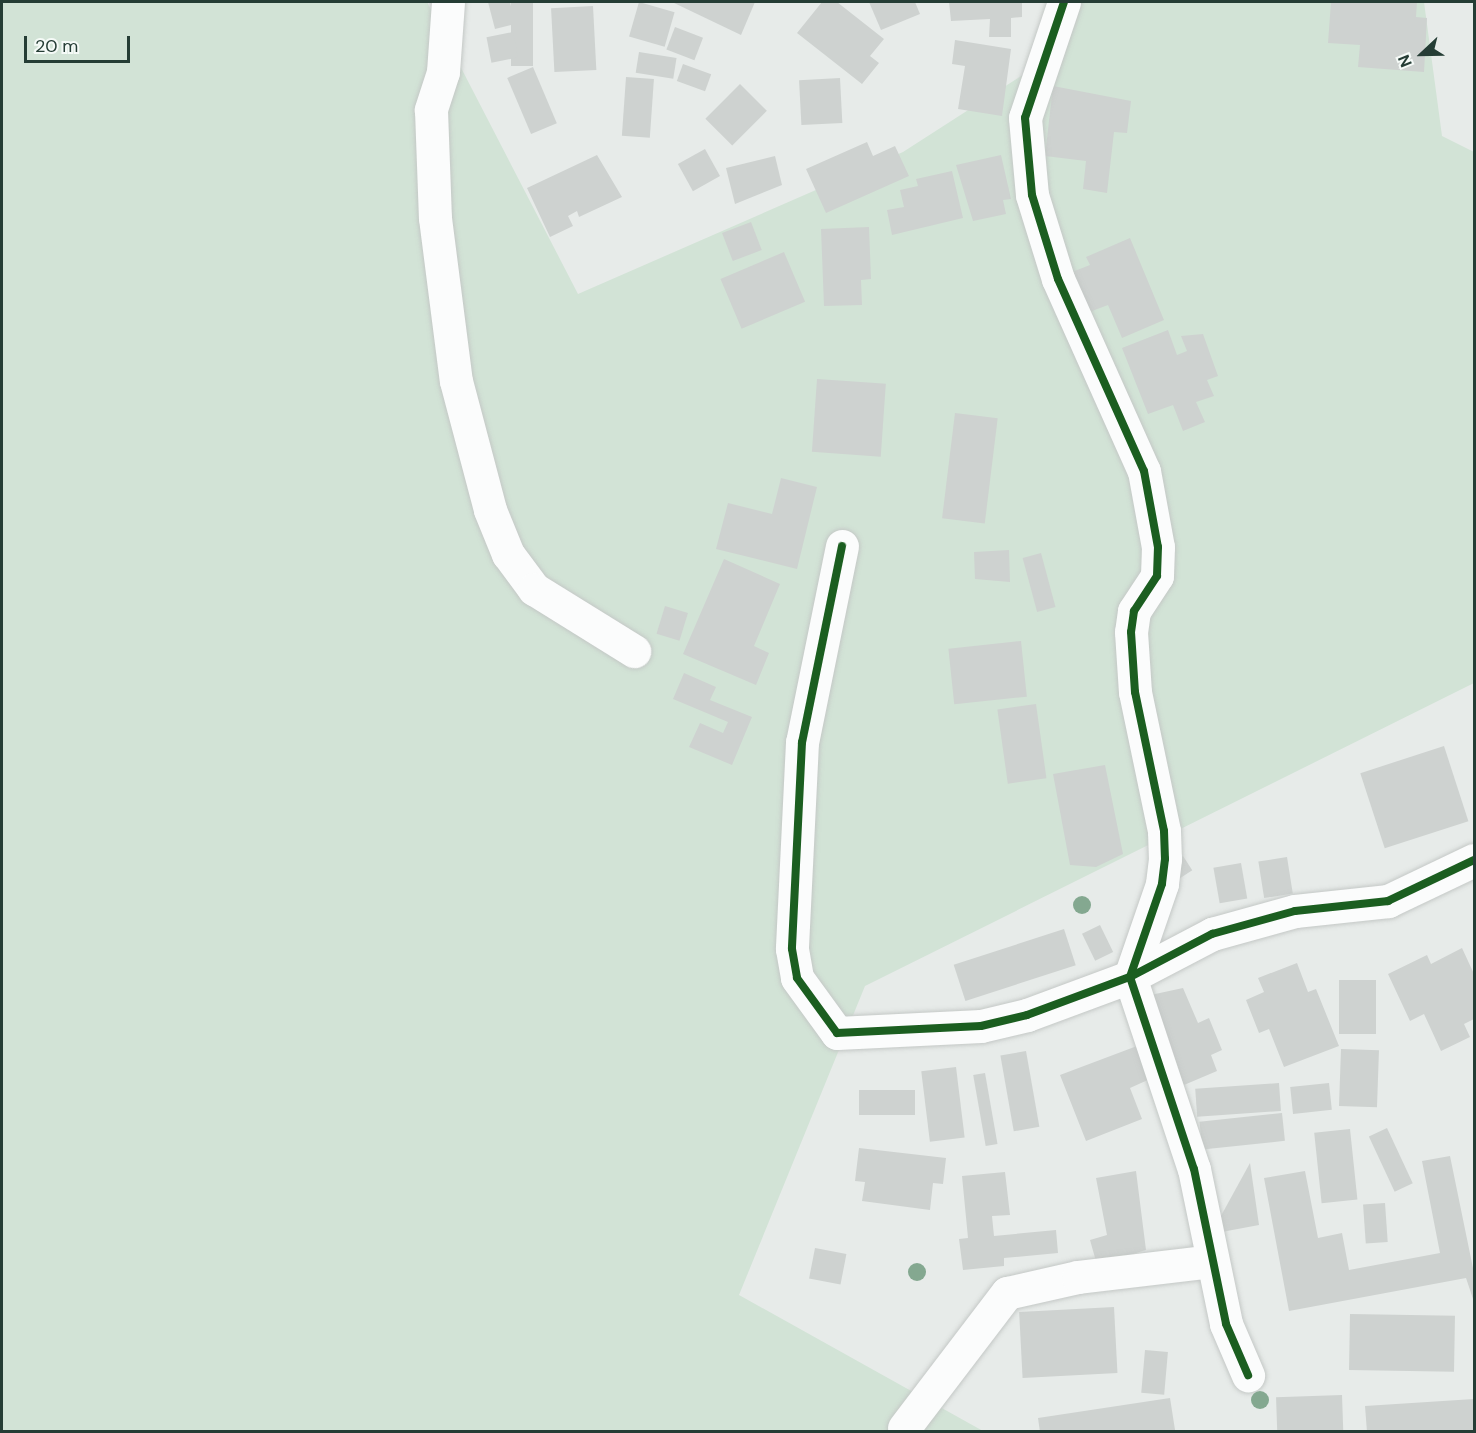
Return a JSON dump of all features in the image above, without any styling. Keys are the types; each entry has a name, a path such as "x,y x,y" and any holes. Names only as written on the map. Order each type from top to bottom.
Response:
{"street":[{"path":"448,2 443,72 431,110 435,218 456,381 490,510 508,554 534,589 634,651"},
{"path":"1064,2 1025,118 1032,195 1058,279 1144,471 1158,547 1157,576 1134,611 1131,641 1165,859 1162,884 1130,978 1194,1169 1226,1324 1248,1375"},
{"path":"842,546 812,670 795,847 792,949 797,978 813,1006 837,1033 981,1026 1065,1005 1130,978 1212,934 1295,911 1388,901 1474,860"},
{"path":"904,1428 1007,1293 1078,1276 1212,1261"}],"green space":[{"path":"2,2 427,2 578,294 903,152 1060,51 1077,2 1424,2 1442,136 1474,152 1474,683 865,986 739,1295 983,1431 2,1432"}],"building":[{"path":"488,2 510,2 515,24 495,29"},
{"path":"511,2 533,2 533,66 511,66"},
{"path":"639,2 675,12 665,47 629,37"},
{"path":"672,2 755,2 741,35"},
{"path":"822,2 837,2 884,39 870,56 879,63 862,84 797,33"},
{"path":"869,2 915,2 920,14 881,30"},
{"path":"949,2 1022,2 1022,17 1011,18 1011,37 989,37 990,19 951,21"},
{"path":"1331,2 1417,2 1416,17 1427,18 1424,72 1358,67 1360,45 1328,43"},
{"path":"593,6 596,70 554,72 551,8"},
{"path":"675,27 703,38 694,60 666,49"},
{"path":"513,32 518,58 491,63 486,37"},
{"path":"955,40 1011,49 1002,116 958,109 965,66 952,64"},
{"path":"639,52 677,58 673,79 636,73"},
{"path":"683,64 711,74 705,91 677,81"},
{"path":"533,67 557,123 531,134 507,78"},
{"path":"626,77 654,79 650,138 622,136"},
{"path":"840,78 842,123 801,125 799,80"},
{"path":"740,84 767,111 732,146 705,119"},
{"path":"1053,86 1131,101 1127,133 1114,132 1107,193 1083,189 1086,161 1045,156"},
{"path":"867,142 873,156 895,146 909,176 826,213 806,169"},
{"path":"705,149 720,176 693,191 678,164"},
{"path":"597,155 622,197 579,217 577,211 568,216 573,226 550,237 527,188"},
{"path":"1001,155 1011,199 1003,200 1006,214 973,221 956,165"},
{"path":"775,156 782,185 735,204 726,168"},
{"path":"952,171 963,218 892,235 887,210 904,207 900,190 918,186 916,179"},
{"path":"751,222 762,250 733,261 722,233"},
{"path":"869,227 871,279 861,280 862,305 824,306 821,229"},
{"path":"1130,238 1164,320 1122,338 1108,305 1084,314 1067,274 1090,265 1086,257"},
{"path":"784,252 805,302 742,329 720,279"},
{"path":"1168,330 1177,355 1187,351 1181,336 1203,334 1218,376 1207,380 1214,396 1196,402 1205,422 1183,431 1173,405 1148,414 1122,348"},
{"path":"817,379 886,384 881,457 812,452"},
{"path":"955,413 998,418 985,523 942,518"},
{"path":"781,478 817,487 797,569 716,549 728,503 772,514"},
{"path":"1009,550 1010,582 975,579 974,552"},
{"path":"1041,553 1055,607 1037,612 1023,558"},
{"path":"724,559 780,584 754,646 769,653 756,685 683,654"},
{"path":"665,606 688,613 679,641 657,634"},
{"path":"1021,641 1027,697 954,704 948,649"},
{"path":"684,673 716,687 710,700 752,717 732,765 689,747 700,723 723,733 728,722 673,699"},
{"path":"1036,704 1046,778 1008,784 997,709"},
{"path":"1444,746 1468,821 1385,848 1360,773"},
{"path":"1105,765 1123,854 1096,867 1070,865 1053,774"},
{"path":"1183,856 1192,870 1178,880 1169,865"},
{"path":"1287,857 1293,894 1264,898 1258,862"},
{"path":"1241,863 1247,898 1220,903 1213,868"},
{"path":"1100,925 1113,952 1095,961 1082,934"},
{"path":"1064,929 1076,965 965,1001 954,965"},
{"path":"1462,948 1474,974 1474,1019 1464,1024 1470,1037 1441,1051 1424,1014 1410,1021 1388,974 1427,955 1431,964"},
{"path":"1297,963 1308,992 1316,989 1339,1046 1284,1067 1269,1029 1259,1033 1246,1000 1264,992 1258,978"},
{"path":"1339,980 1376,980 1376,1034 1339,1034"},
{"path":"1183,988 1198,1023 1209,1018 1222,1050 1211,1055 1217,1071 1184,1085 1146,996"},
{"path":"1137,1046 1150,1079 1130,1088 1142,1119 1086,1141 1060,1075"},
{"path":"1341,1049 1379,1050 1377,1107 1339,1106"},
{"path":"1026,1051 1039,1127 1014,1131 1000,1056"},
{"path":"956,1067 965,1137 930,1142 921,1071"},
{"path":"985,1073 998,1144 986,1146 973,1075"},
{"path":"1279,1083 1281,1111 1197,1117 1195,1089"},
{"path":"1329,1083 1332,1110 1293,1114 1290,1087"},
{"path":"859,1090 915,1090 915,1115 859,1115"},
{"path":"1282,1113 1285,1141 1202,1150 1199,1122"},
{"path":"1387,1128 1413,1183 1395,1192 1369,1136"},
{"path":"1350,1129 1357,1200 1322,1203 1314,1133"},
{"path":"859,1148 946,1158 943,1184 933,1183 930,1210 862,1201 865,1182 855,1181"},
{"path":"1450,1156 1474,1273 1474,1302 1466,1278 1289,1311 1264,1178 1305,1171 1318,1238 1342,1233 1349,1270 1440,1253 1422,1161"},
{"path":"1250,1163 1259,1225 1211,1234"},
{"path":"1136,1171 1146,1250 1097,1265 1090,1240 1107,1235 1096,1178"},
{"path":"1005,1172 1010,1215 992,1216 994,1236 1056,1230 1058,1253 1004,1258 1004,1266 963,1270 959,1239 968,1238 962,1176"},
{"path":"1385,1203 1388,1242 1366,1243 1363,1205"},
{"path":"815,1248 846,1254 840,1285 809,1278"},
{"path":"1114,1307 1117,1373 1023,1378 1019,1312"},
{"path":"1350,1314 1455,1316 1454,1372 1349,1370"},
{"path":"1145,1350 1168,1352 1164,1395 1141,1393"},
{"path":"1342,1395 1343,1432 1277,1432 1276,1397"},
{"path":"1170,1398 1175,1430 1040,1432 1038,1418"},
{"path":"1474,1399 1474,1432 1367,1432 1365,1406"}],"cycle path":[{"path":"1064,2 1025,118 1032,195 1058,279 1144,471 1158,547 1157,576 1134,611 1131,632 1135,692 1164,831 1165,859 1162,884 1130,977 1194,1169 1226,1324 1248,1375"},
{"path":"842,546 802,742 792,949 797,978 837,1033 981,1026 1027,1015 1130,977 1212,934 1295,911 1388,901 1474,860"}]}
